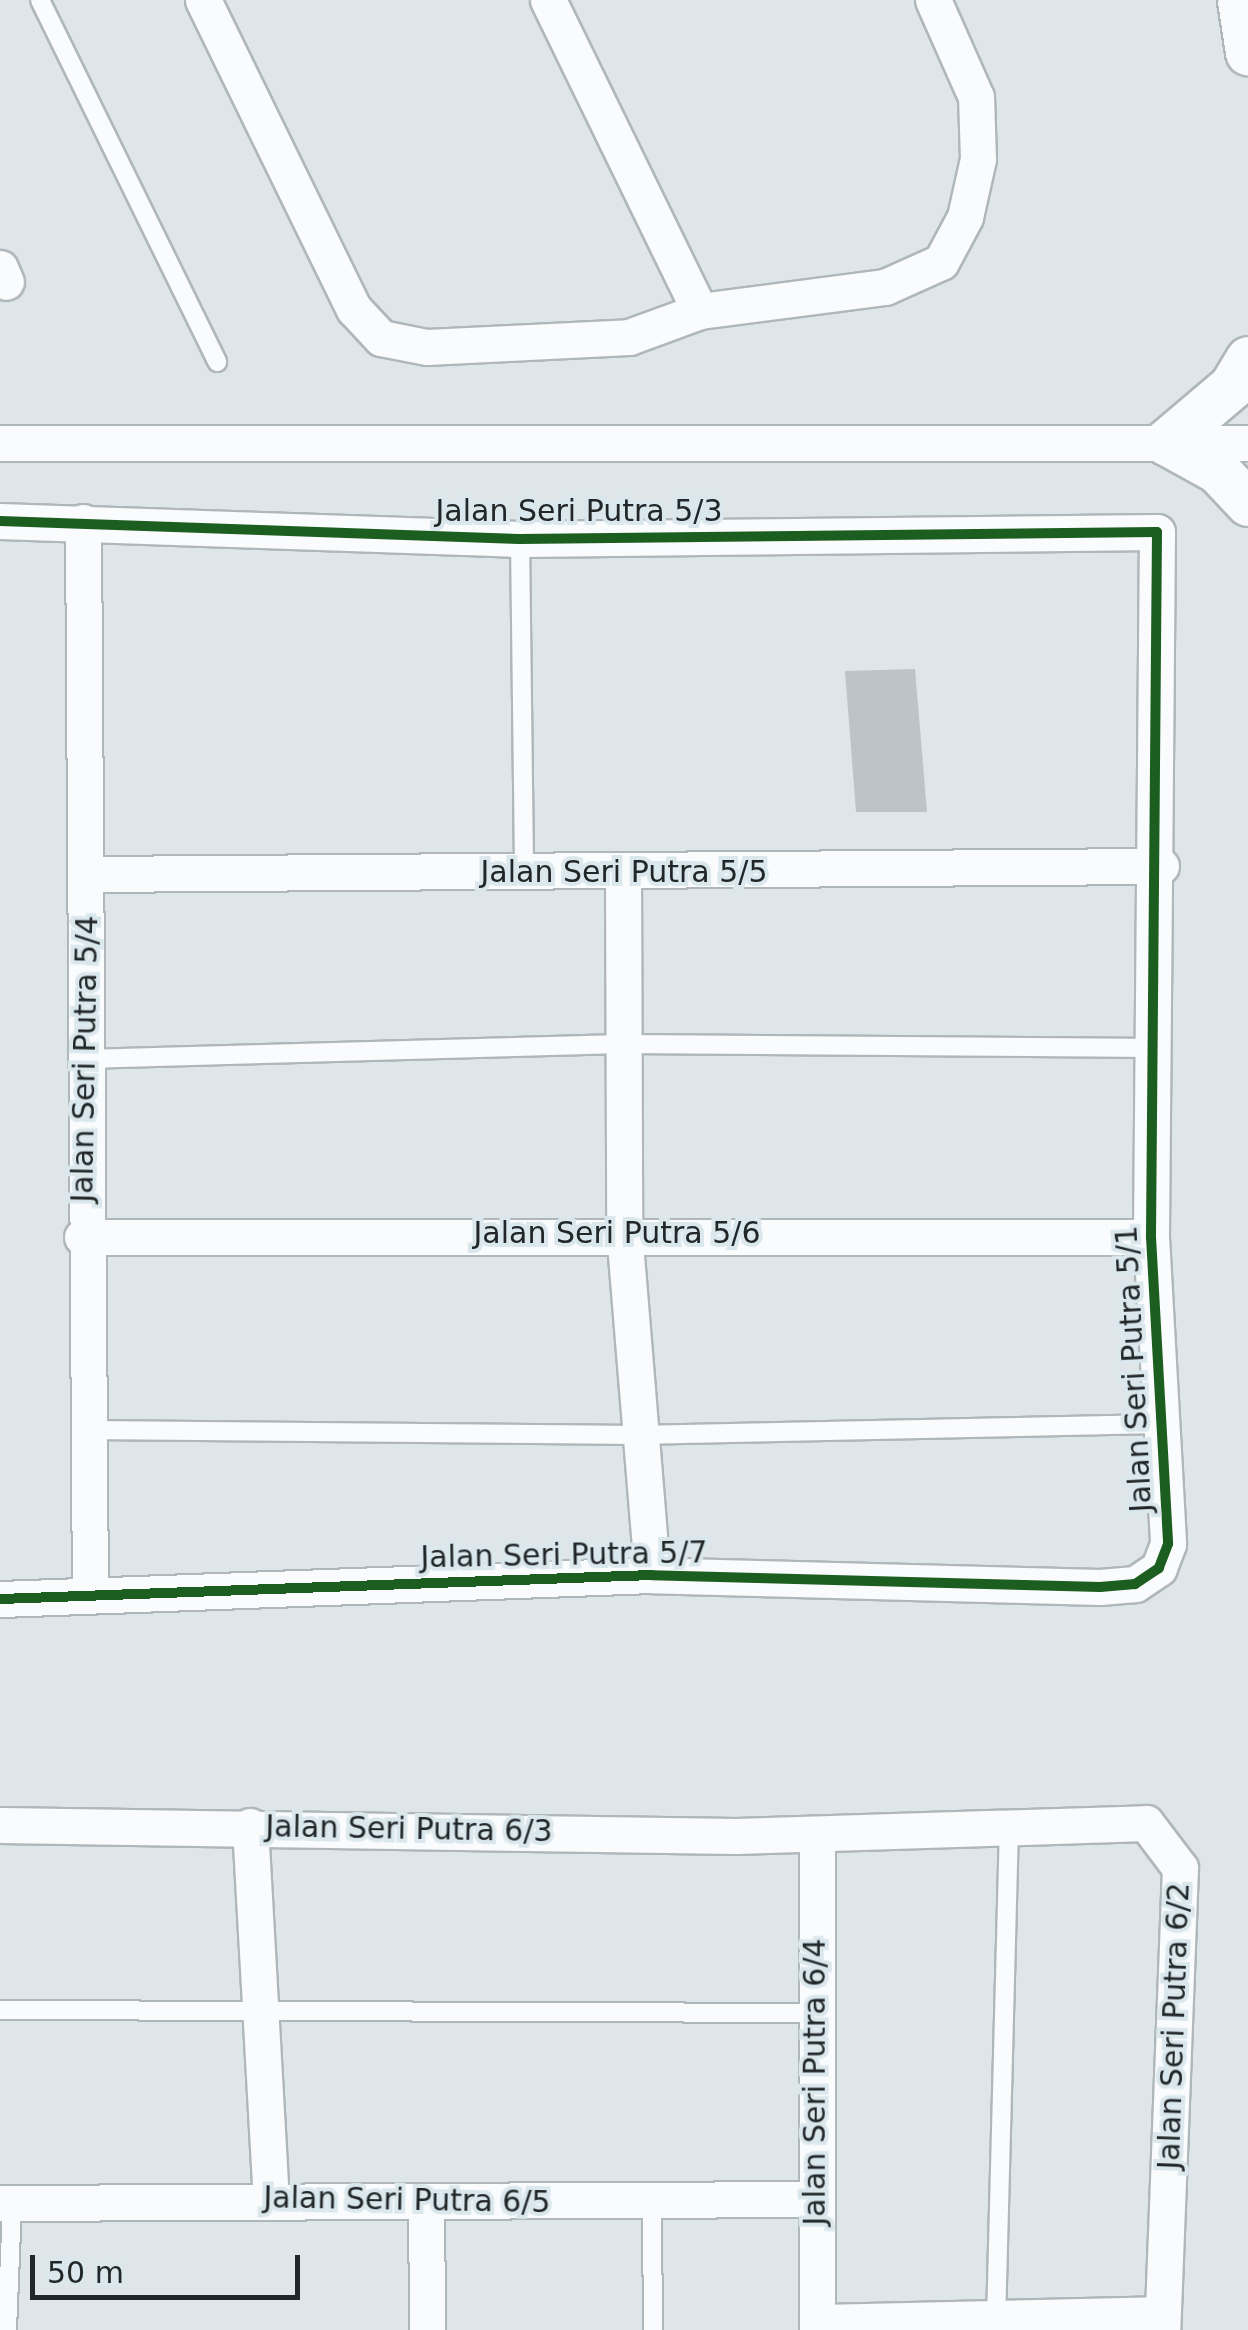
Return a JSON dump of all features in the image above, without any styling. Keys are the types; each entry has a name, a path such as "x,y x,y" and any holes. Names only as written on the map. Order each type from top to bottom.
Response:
{"street":[{"path":"203,0 354,310 380,338 427,347 629,337 700,311 885,287 940,262 965,217 978,159 976,97 933,0"},
{"path":"548,0 700,311"},
{"path":"1240,0 1248,52"},
{"path":"1166,442 1232,386 1248,359"},
{"path":"1166,442 1218,471 1248,503"},
{"path":"0,444 1248,443"},
{"name":"Jalan Seri Putra 5/3","path":"0,521 520,539 1157,532"},
{"name":"Jalan Seri Putra 5/4","path":"83,522 88,874 82,1237 90,1596"},
{"name":"Jalan Seri Putra 5/1","path":"1157,532 1161,866 1152,1238 1168,1544"},
{"name":"Jalan Seri Putra 5/5","path":"88,874 1161,866"},
{"path":"623,872 624,1231 636,1436 652,1575"},
{"name":"Jalan Seri Putra 5/6","path":"82,1237 624,1231 1152,1238"},
{"name":"Jalan Seri Putra 5/7","path":"0,1599 652,1575 1100,1587 1135,1584 1159,1568 1168,1544"},
{"name":"Jalan Seri Putra 6/2","path":"817,1834 1146,1823 1180,1868 1162,2322"},
{"name":"Jalan Seri Putra 6/3","path":"0,1825 817,1834"},
{"path":"250,1826 271,2197"},
{"name":"Jalan Seri Putra 6/4","path":"817,1834 813,2199 817,2326"},
{"name":"Jalan Seri Putra 6/5","path":"6,2203 271,2197 426,2203 813,2199"},
{"path":"426,2203 427,2330"},
{"path":"817,2326 1162,2322"}],"lane":[{"path":"40,0 217,362"},
{"path":"520,539 524,873"},
{"path":"84,1059 626,1044 1156,1048"},
{"path":"88,1430 636,1436 1159,1424"},
{"path":"996,2324 1009,1828"},
{"path":"0,2010 815,2013"},
{"path":"652,2201 653,2330"},
{"path":"6,2203 8,2330"}],"building":[{"path":"915,669 927,812 856,812 845,671"}],"cycle path":[{"path":"0,521 520,539 1157,532 1151,1237 1168,1544 1159,1568 1135,1584 1100,1587 652,1575 0,1599"}]}
